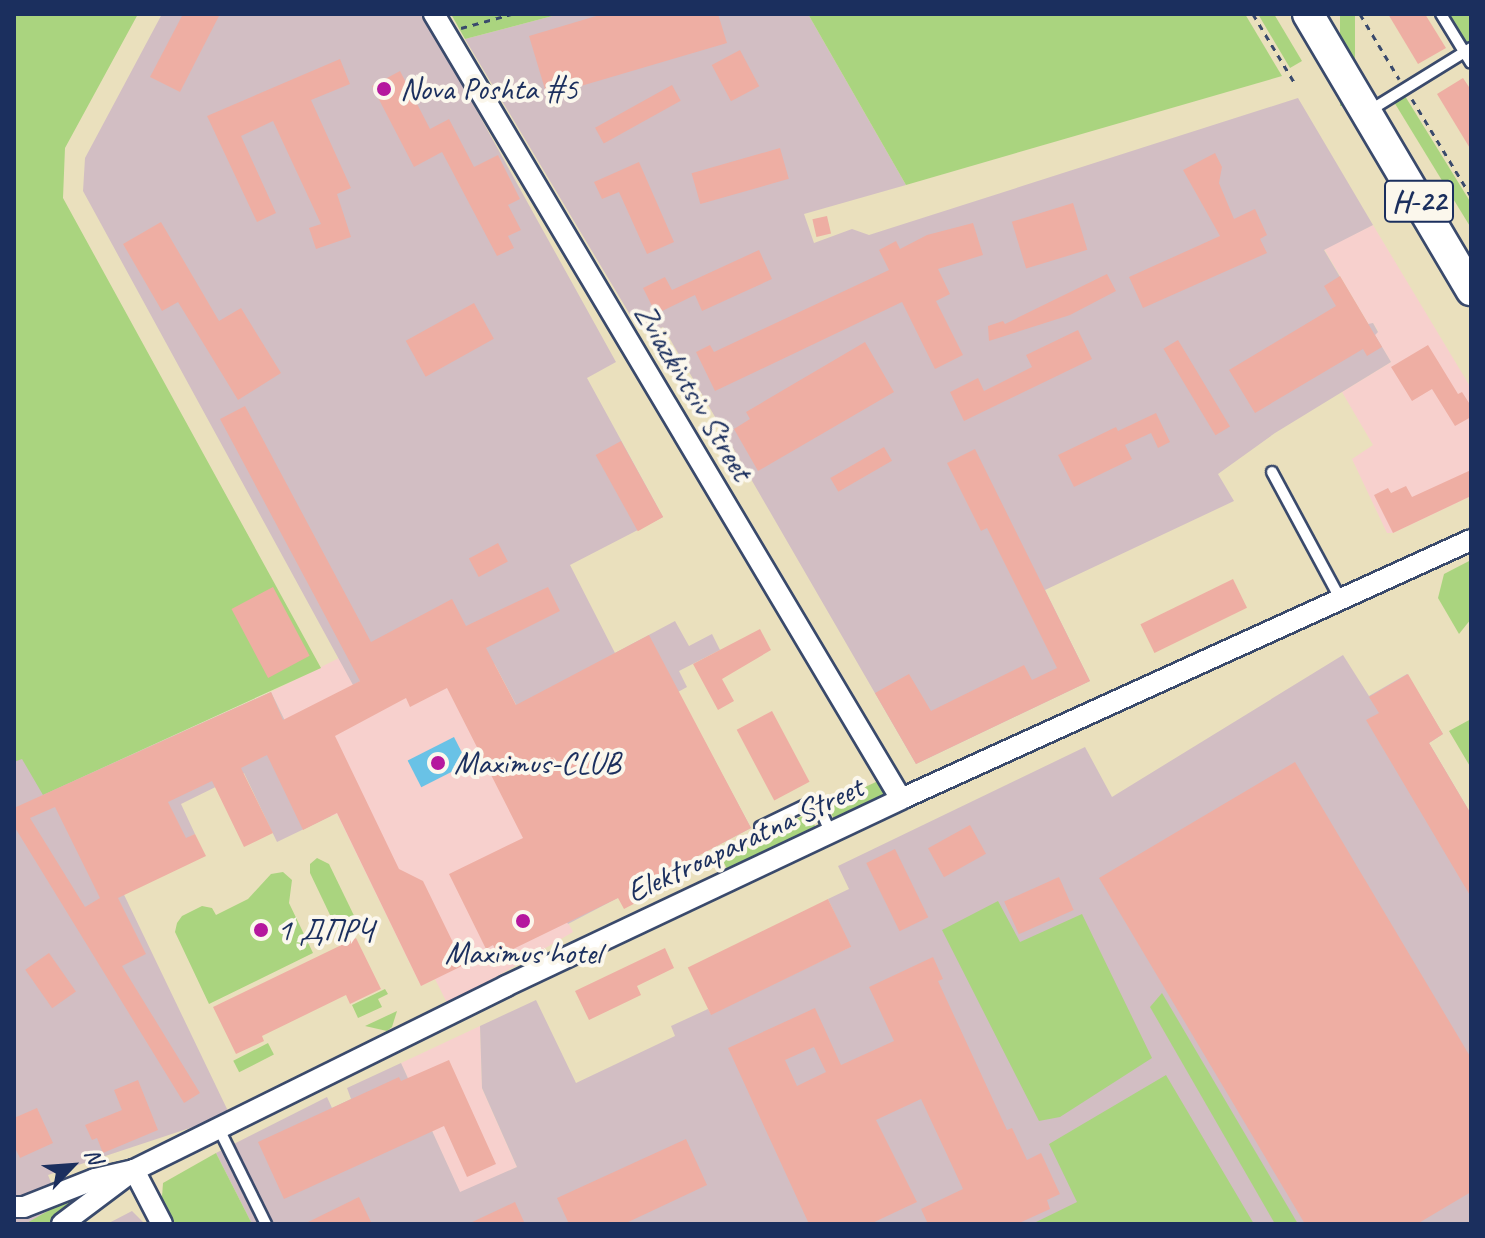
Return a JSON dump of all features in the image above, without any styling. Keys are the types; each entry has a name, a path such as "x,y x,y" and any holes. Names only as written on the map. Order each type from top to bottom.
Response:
{"main road":[{"name":"Н-22","path":"1308,14 1471,290"}],"street":[{"name":"Zviazkivtsiv Street","path":"434,14 901,799"},
{"name":"Elektroaparatna Street","path":"62,1224 134,1170 506,986 901,799 1471,540"},
{"path":"14,1207 24,1207 95,1179 134,1170 162,1224"}],"lane":[{"path":"1441,14 1468,50 1471,63"},
{"path":"1367,112 1468,50"},
{"path":"1272,472 1341,600"},
{"path":"760,827 816,800 831,833"},
{"path":"219,1129 266,1224"}],"path":[{"path":"444,32 512,14"},
{"path":"1253,14 1294,82"},
{"path":"1360,14 1471,196"}],"shaded area":[{"path":"162,14 423,14 616,362 587,378 663,517 570,565 615,653 675,621 689,646 712,634 720,650 679,671 687,687 678,692 751,828 568,924 525,842 575,816 495,665 459,629 353,685 83,191 85,158"},
{"path":"560,14 808,14 906,185 804,214 814,243 852,229 869,235 1298,98 1373,225 1324,250 1368,324 1373,323 1378,332 1375,335 1391,362 1275,433 1218,474 1234,501 1045,590 1090,681 916,764 663,327 650,333 635,323 465,39"},
{"path":"1373,225 1471,388 1471,496 1393,533 1387,533 1352,459 1373,445 1342,392 1391,362 1374,334 1378,331 1373,323 1369,325 1324,249"},
{"path":"459,629 495,665 575,816 526,843 573,932 448,1005 435,979 421,986 337,814 331,816 271,692 339,658 353,684"},
{"path":"1343,655 1369,696 1407,674 1443,734 1429,743 1471,814 1471,1224 252,1224 216,1153 327,1097 332,1108 351,1099 347,1088 401,1063 460,1192 517,1167 482,1088 480,1026 536,1000 576,1083 675,1036 671,1026 708,1009 711,1014 850,947 828,899 849,889 838,866 1085,747 1112,797"},
{"path":"271,692 331,816 277,842 244,773 181,804 195,834 116,878 228,1111 199,1125 48,1175 60,1205 29,1223 14,1224 14,762 22,758 44,794"},
{"path":"480,1026 482,1088 517,1167 460,1193 401,1063"},
{"path":"132,1211 145,1224 107,1224"}],"green space":[{"path":"14,14 138,14 65,148 63,198 321,668 43,795 22,759 14,762"},
{"path":"451,14 560,14 465,39"},
{"path":"808,14 1245,14 1282,76 906,185"},
{"path":"1258,14 1274,14 1302,61 1290,68"},
{"path":"1340,14 1355,14 1355,106 1340,106"},
{"path":"1449,14 1471,14 1471,40 1467,43"},
{"path":"1405,96 1471,203 1471,228 1394,102"},
{"path":"1471,560 1471,619 1459,634 1438,598 1444,574"},
{"path":"1471,719 1471,768 1449,731"},
{"path":"878,781 886,798 835,822 827,805"},
{"path":"809,813 817,830 728,872 720,854"},
{"path":"317,858 329,864 361,930 342,940 310,873 310,864"},
{"path":"283,872 292,880 289,903 313,953 209,1004 175,932 177,923 182,916 202,906 212,908 216,915 248,899 271,874"},
{"path":"998,901 1020,942 1082,914 1152,1058 1060,1117 1039,1121 942,930"},
{"path":"385,989 388,994 378,999 382,1007 358,1018 352,1005"},
{"path":"1162,993 1298,1224 1275,1224 1150,1007"},
{"path":"397,1011 392,1027 387,1031 365,1026"},
{"path":"268,1043 274,1055 239,1072 233,1061"},
{"path":"1166,1075 1254,1224 1032,1224 1077,1202 1049,1144"},
{"path":"216,1153 252,1224 168,1224 161,1211 163,1183"},
{"path":"76,1195 81,1201 47,1224 25,1224"}],"water":[{"name":"Maximus-CLUB","path":"454,737 468,764 421,787 408,761"}],"building":[{"path":"183,14 220,14 180,92 150,77"},
{"path":"603,14 718,14 727,43 547,96 529,36"},
{"path":"1388,14 1425,14 1446,48 1418,64"},
{"path":"740,50 759,86 731,101 712,65"},
{"path":"340,59 350,84 311,100 351,188 337,194 351,237 316,249 309,228 321,224 273,121 241,136 276,213 257,222 207,116"},
{"path":"400,71 430,129 449,119 474,167 498,155 520,199 508,205 521,230 508,236 514,248 497,256 442,152 414,167 372,86"},
{"path":"1463,78 1471,90 1471,150 1437,94"},
{"path":"672,85 681,101 604,143 595,128"},
{"path":"780,148 789,179 700,204 692,173"},
{"path":"1215,153 1222,167 1219,183 1234,219 1255,209 1267,235 1260,239 1267,253 1143,308 1129,277 1220,236 1183,170"},
{"path":"639,162 674,242 647,254 619,192 602,199 594,182"},
{"path":"1073,203 1087,250 1026,269 1012,222"},
{"path":"827,216 831,234 816,237 812,219"},
{"path":"161,222 219,321 241,308 281,373 238,400 178,302 162,311 123,244"},
{"path":"973,223 983,255 938,269 950,294 936,301 963,355 935,369 902,302 715,391 696,352 710,345 714,352 889,270 879,250 896,241 900,249 927,235"},
{"path":"759,250 772,279 702,311 695,295 656,314 643,288 665,277 672,290"},
{"path":"1107,274 1116,291 1070,315 989,341 988,326 1003,321 1005,324"},
{"path":"1340,276 1382,347 1367,356 1363,349 1255,413 1229,370 1336,306 1324,286"},
{"path":"474,303 494,339 426,377 406,341"},
{"path":"1078,330 1092,359 964,421 950,392 978,378 984,391 1032,367 1026,355"},
{"path":"1178,340 1230,427 1215,435 1163,349"},
{"path":"865,342 894,392 758,471 734,429 750,419 746,412"},
{"path":"1428,345 1458,394 1462,392 1471,406 1471,417 1455,426 1432,389 1412,401 1391,367"},
{"path":"245,406 371,642 452,599 466,626 548,587 560,611 486,648 516,705 649,635 751,828 637,888 643,899 624,909 618,898 499,956 493,945 486,949 449,874 523,838 447,688 410,707 406,698 335,736 399,869 423,881 464,965 421,986 337,813 303,830 267,755 241,768 273,833 244,847 212,781 168,802 186,838 195,834 206,856 118,898 146,954 122,966 200,1093 184,1103 14,826 14,808 271,692 283,720 360,681 220,419","holes":["55,807 100,898 85,907 30,818"]},
{"path":"1156,413 1170,442 1158,448 1151,433 1125,445 1132,459 1074,487 1058,455 1116,427 1118,431"},
{"path":"621,441 663,517 638,531 596,455"},
{"path":"884,447 892,461 838,492 830,478"},
{"path":"975,449 1090,681 916,764 875,693 909,674 931,711 1024,665 1032,680 1057,668 987,528 981,531 947,463"},
{"path":"1471,470 1471,496 1393,533 1374,495 1388,488 1391,493 1406,486 1412,497"},
{"path":"498,543 508,562 479,577 469,558"},
{"path":"1233,579 1247,608 1154,653 1140,624"},
{"path":"273,587 310,656 268,678 232,609"},
{"path":"760,629 771,650 722,679 734,701 718,710 693,664"},
{"path":"1408,674 1443,734 1429,743 1471,814 1471,897 1366,720 1379,713 1369,697"},
{"path":"772,711 810,782 774,800 737,730"},
{"path":"1295,762 1471,1058 1471,1192 1417,1224 1305,1224 1099,878"},
{"path":"970,825 986,854 944,877 928,848"},
{"path":"895,849 928,917 900,931 866,863"},
{"path":"1059,877 1074,910 1019,934 1004,901"},
{"path":"828,899 851,947 711,1015 688,967"},
{"path":"356,938 381,989 350,1004 346,995 262,1036 264,1041 236,1054 213,1007"},
{"path":"665,948 674,968 637,986 641,995 589,1020 575,991"},
{"path":"49,953 76,992 52,1008 25,970"},
{"path":"933,957 943,979 938,981 1007,1130 1012,1128 1027,1160 1041,1153 1060,1194 1047,1200 1050,1209 1017,1224 928,1224 921,1209 963,1189 921,1099 876,1120 917,1202 870,1224 809,1224 728,1048 815,1008 841,1065 894,1041 869,987","holes":["814,1047 826,1072 797,1086 785,1060"]},
{"path":"449,1060 496,1164 467,1177 444,1126 284,1199 258,1142 399,1077 401,1081"},
{"path":"138,1080 158,1130 103,1153 97,1138 92,1140 85,1125 122,1110 114,1090"},
{"path":"37,1108 53,1143 20,1158 14,1146 14,1118"},
{"path":"686,1139 707,1185 624,1224 569,1224 557,1198"},
{"path":"359,1197 372,1224 304,1224"},
{"path":"515,1202 525,1224 468,1224"}],"place":[{"name":"Nova Poshta #5","path":"384,89"},
{"name":"Maximus-CLUB","path":"438,763"},
{"name":"Maximus hotel","path":"523,921"},
{"name":"1 ДПРЧ","path":"261,930"}]}
